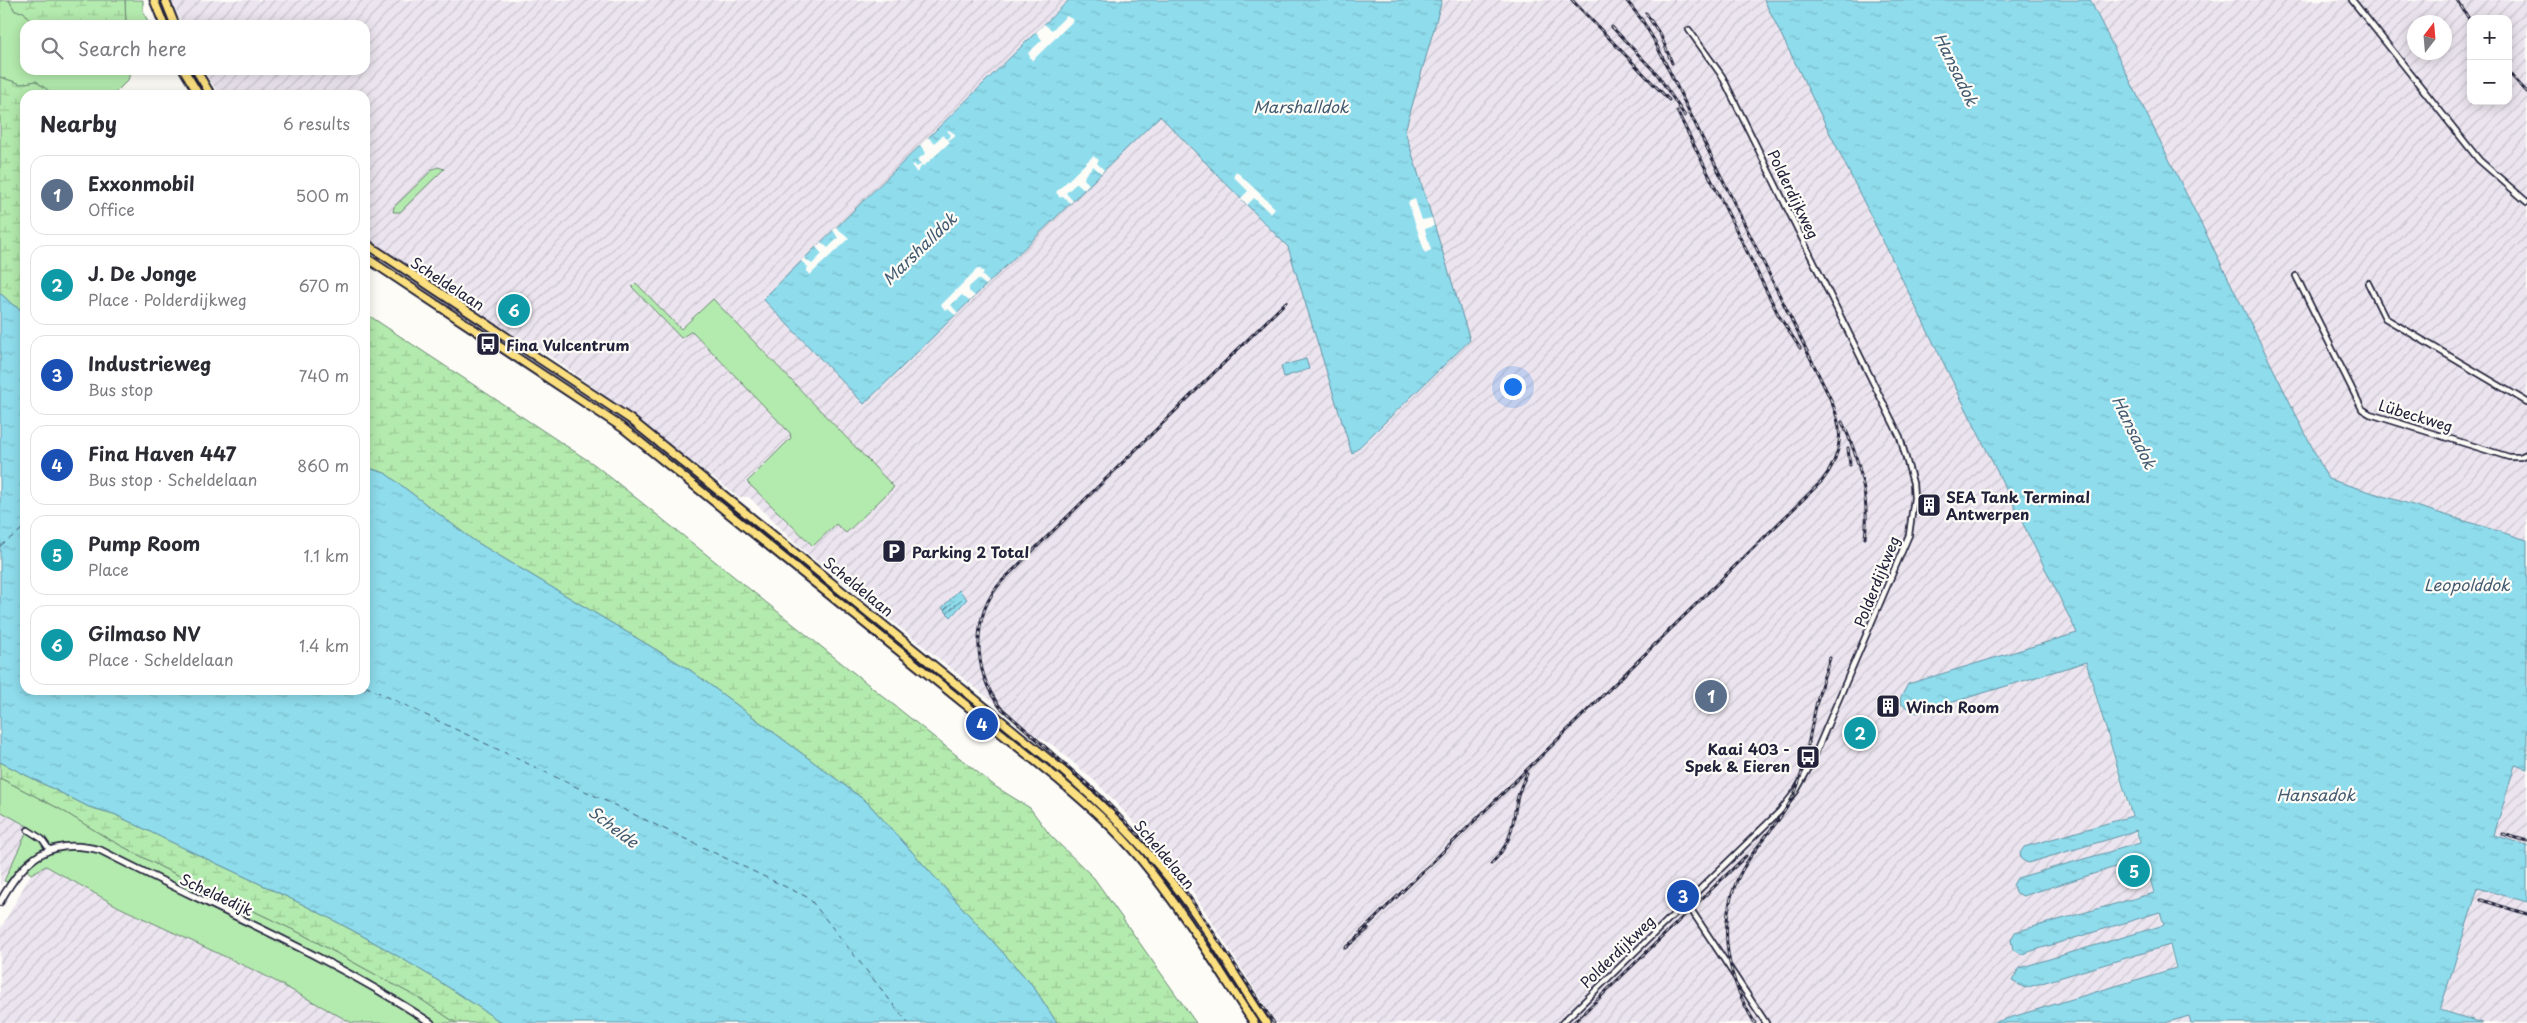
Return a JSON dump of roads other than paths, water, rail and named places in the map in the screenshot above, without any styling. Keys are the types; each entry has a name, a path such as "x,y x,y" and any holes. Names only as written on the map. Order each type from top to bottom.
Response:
{"main road":[{"path":"154,0 162,20"},
{"path":"165,0 173,20"},
{"path":"186,75 196,90"},
{"path":"198,75 208,90"},
{"name":"Scheldelaan","path":"370,247 414,278 630,419 1020,734 1109,811 1168,877 1195,912 1266,1023"},
{"name":"Scheldelaan","path":"370,260 623,428 1014,742 1102,818 1138,855 1187,919 1254,1023"},
{"path":"409,286 414,278"},
{"path":"537,370 543,361"},
{"path":"888,641 894,632"},
{"path":"966,703 972,695"},
{"path":"1014,742 1020,734"}],"street":[{"path":"2352,0 2479,160 2527,202"},
{"name":"Polderdijkweg","path":"1562,1023 1780,810 1796,791 1810,766 1853,675 1909,535 1914,498 1910,467 1900,437 1722,76 1689,30"},
{"name":"Lübeckweg","path":"2296,276 2362,409 2370,414 2509,457 2520,457 2527,454"},
{"path":"2368,282 2385,318 2527,402"},
{"path":"28,830 42,839 49,849"},
{"name":"Scheldedijk","path":"0,902 18,872 35,857 49,849 75,846 100,850 306,950 431,1023"},
{"path":"1686,902 1766,1023"}],"water":[{"name":"Marshalldok","path":"1069,0 1442,0 1405,131 1470,340 1352,454 1288,247 1160,116 864,404 763,299"},
{"name":"Hansadok","path":"1764,0 2090,0 2328,479 2527,540 2527,769 2515,765 2494,835 2527,845 2527,902 2478,888 2440,1010 2483,1023 2191,1023 2189,1016 2165,1023 1992,1023 2176,968 2170,945 2025,988 2012,981 2019,968 2164,925 2160,912 2022,954 2013,950 2011,940 2015,932 2154,893 2144,858 2023,896 2015,892 2013,885 2017,878 2140,843 2136,830 2028,863 2022,860 2020,853 2024,847 2132,816 2086,662 1917,713 1901,704 1900,699 1908,684 2077,633"},
{"name":"Schelde","path":"0,293 20,309 20,695 370,695 370,468 385,473 473,540 690,670 867,802 1033,986 1057,1023 502,1023 406,961 331,919 114,814 89,807 0,762"},
{"path":"1306,359 1309,369 1284,377 1281,366"},
{"path":"959,590 967,599 951,617 942,608"}],"railway":[{"path":"1572,0 1669,100"},
{"path":"1626,0 1642,20 1654,40 1832,402"},
{"path":"2457,0 2467,16"},
{"path":"1646,13 1661,36 1672,63"},
{"path":"1612,27 1657,74 1685,116"},
{"path":"2512,76 2527,92"},
{"path":"1677,111 1779,316 1800,348"},
{"path":"1274,1023 1189,896 1152,849 1101,796 1000,707 984,677 980,661 979,644 984,610 1002,581 1286,302"},
{"path":"1361,932 1822,481 1834,460 1839,440 1837,418 1829,396"},
{"path":"1842,422 1862,478 1866,509 1865,538"},
{"path":"1848,448 1850,465"},
{"path":"1755,1023 1744,1004 1730,964 1727,943 1727,922 1730,902 1747,862 1786,810 1796,790 1804,764 1818,696 1830,658"},
{"path":"1491,864 1507,841 1511,831 1517,798 1527,774"},
{"path":"2503,834 2527,841"},
{"path":"1573,1023 1746,856"},
{"path":"2481,900 2527,914"},
{"path":"1345,948 1368,929"}],"place":[{"name":"Gilmaso NV","path":"514,310"},
{"name":"Fina Vulcentrum","path":"488,344"},
{"name":"SEA Tank Terminal Antwerpen","path":"1929,505"},
{"name":"Parking 2 Total","path":"894,551"},
{"name":"Exxonmobil","path":"1711,696"},
{"name":"Winch Room","path":"1888,706"},
{"name":"Fina Haven 447","path":"982,724"},
{"name":"J. De Jonge","path":"1860,733"},
{"name":"Kaai 403 - Spek & Eieren","path":"1808,757"},
{"name":"Pump Room","path":"2134,871"},
{"name":"Industrieweg","path":"1683,896"}],"water label":[{"name":"Leopolddok","path":"2467,584"}]}
